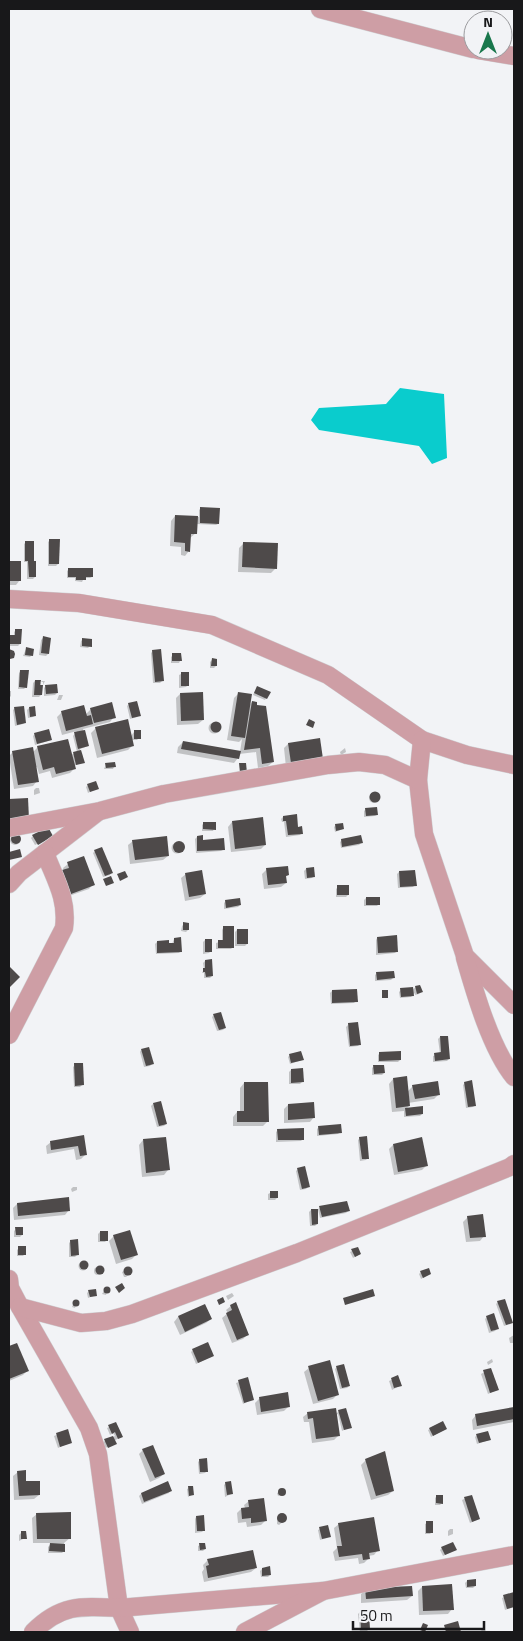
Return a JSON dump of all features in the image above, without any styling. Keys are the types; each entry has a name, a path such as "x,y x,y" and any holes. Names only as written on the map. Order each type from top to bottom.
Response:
{"street":[{"path":"320,9 463,46"},
{"path":"9,599 79,603 212,624 328,676 422,740 467,755 514,765"},
{"path":"422,740 418,780 424,834 478,1001 500,1054 514,1077"},
{"path":"9,828 100,811 164,794 328,765 359,762 385,765 418,780"},
{"path":"9,884 19,873 100,811"},
{"path":"9,1035 64,928 65,902 45,853"},
{"path":"465,956 514,1005"},
{"path":"20,1307 81,1323 106,1321 132,1314 297,1253 514,1164"},
{"path":"9,1285 89,1428 98,1454 119,1608 130,1632"},
{"path":"33,1632 43,1622 65,1609 85,1606 119,1608 323,1591 514,1556"},
{"path":"245,1632 323,1591"}],"water":[{"path":"400,388 444,394 447,458 432,464 419,446 319,430 311,420 319,408 386,404"}],"building":[{"path":"200,507 220,508 219,524 200,523"},
{"path":"175,515 198,516 197,534 191,534 190,552 185,551 185,543 174,542"},
{"path":"49,539 60,539 59,564 49,564"},
{"path":"25,541 34,541 36,577 29,577 28,561 25,561"},
{"path":"243,542 278,543 277,569 242,567"},
{"path":"9,561 21,561 21,581 9,581"},
{"path":"68,568 93,568 93,577 86,577 86,580 76,580 76,577 68,577"},
{"path":"15,629 22,629 21,644 9,644 9,635 15,635"},
{"path":"43,636 51,638 49,654 41,653"},
{"path":"82,638 92,639 92,647 82,646"},
{"path":"26,647 34,649 33,656 25,655"},
{"path":"9,649 14,651 14,658 9,659"},
{"path":"161,649 164,681 155,682 152,650"},
{"path":"172,653 181,653 182,661 172,661"},
{"path":"212,658 217,659 217,666 211,666"},
{"path":"20,670 29,670 27,688 19,687"},
{"path":"181,672 189,672 189,686 181,686"},
{"path":"35,680 41,680 40,685 43,685 42,695 34,695"},
{"path":"57,684 58,693 46,694 45,685"},
{"path":"257,686 271,692 267,699 254,693"},
{"path":"203,692 204,720 181,721 180,693"},
{"path":"238,692 252,694 245,738 231,736"},
{"path":"137,701 141,716 132,718 128,703"},
{"path":"252,701 257,702 257,705 266,706 274,762 262,764 260,748 244,750"},
{"path":"112,702 116,718 94,723 90,708"},
{"path":"84,705 87,716 91,715 93,724 66,731 61,711"},
{"path":"24,706 26,723 17,725 14,707"},
{"path":"35,706 36,716 30,717 29,707"},
{"path":"128,719 134,746 102,754 95,727"},
{"path":"309,719 315,722 313,728 306,725"},
{"path":"216,721 222,727 216,733 210,727"},
{"path":"49,729 52,740 37,744 34,733"},
{"path":"85,730 89,746 78,749 74,732"},
{"path":"134,730 141,730 141,739 134,739"},
{"path":"320,738 323,759 291,763 288,743"},
{"path":"68,739 76,769 56,774 54,767 43,770 37,746"},
{"path":"183,741 241,751 239,759 181,749"},
{"path":"33,747 39,782 18,785 12,751"},
{"path":"81,750 85,763 76,765 73,752"},
{"path":"115,762 116,767 106,768 105,763"},
{"path":"239,763 246,763 247,773 240,773"},
{"path":"96,781 99,789 90,792 87,784"},
{"path":"373,792 377,792 380,797 379,801 373,802 370,799 370,795"},
{"path":"28,798 29,819 9,819 9,799"},
{"path":"377,807 378,815 366,816 365,808"},
{"path":"297,814 298,827 302,826 303,834 288,835 286,821 283,821 283,816"},
{"path":"263,817 266,845 235,849 232,821"},
{"path":"203,822 216,822 216,830 203,829"},
{"path":"343,823 344,829 336,831 335,824"},
{"path":"48,827 53,836 38,845 32,835"},
{"path":"14,834 18,834 21,839 20,843 14,844 11,841 11,837"},
{"path":"203,835 203,840 224,838 225,850 197,851 197,836"},
{"path":"361,835 363,843 342,847 341,839"},
{"path":"167,836 169,856 135,860 132,840"},
{"path":"179,841 185,847 179,853 173,847"},
{"path":"102,847 113,873 105,876 94,850"},
{"path":"20,849 22,857 9,860 9,852"},
{"path":"84,856 95,885 71,894 62,870 69,868 67,862"},
{"path":"288,866 289,875 286,876 287,883 268,885 266,868"},
{"path":"314,867 315,877 307,878 306,868"},
{"path":"202,870 206,894 189,897 185,873"},
{"path":"415,870 417,886 400,887 399,871"},
{"path":"125,871 128,877 120,881 117,874"},
{"path":"111,876 114,883 106,886 103,879"},
{"path":"337,885 349,885 349,895 337,895"},
{"path":"366,897 380,897 380,905 366,905"},
{"path":"240,898 241,905 226,908 225,900"},
{"path":"183,922 189,923 189,930 183,930"},
{"path":"223,926 234,926 234,948 218,948 218,940 223,940"},
{"path":"237,929 248,929 248,944 237,944"},
{"path":"397,935 398,952 378,953 377,937"},
{"path":"181,937 182,952 157,953 157,941 169,940 169,943 174,943 174,938"},
{"path":"205,939 212,939 212,952 205,952"},
{"path":"212,959 213,976 206,977 205,972 203,972 205,960"},
{"path":"9,966 20,977 9,988"},
{"path":"394,971 395,978 377,980 376,972"},
{"path":"420,985 423,992 417,994 415,986"},
{"path":"413,987 414,996 401,997 400,988"},
{"path":"357,989 358,1002 332,1003 332,990"},
{"path":"382,990 388,990 388,998 382,998"},
{"path":"221,1012 226,1028 219,1030 213,1014"},
{"path":"358,1022 361,1045 350,1046 348,1023"},
{"path":"440,1036 448,1036 450,1059 435,1061 434,1053 441,1052"},
{"path":"149,1047 154,1064 146,1066 141,1049"},
{"path":"301,1051 304,1060 291,1063 289,1054"},
{"path":"401,1051 401,1060 379,1061 379,1052"},
{"path":"74,1063 83,1063 84,1085 75,1086"},
{"path":"373,1065 384,1065 385,1073 374,1074"},
{"path":"303,1068 304,1082 291,1083 291,1069"},
{"path":"407,1076 410,1106 396,1108 393,1078"},
{"path":"472,1080 476,1106 468,1107 464,1082"},
{"path":"438,1081 440,1095 415,1099 412,1085"},
{"path":"244,1082 268,1082 269,1122 237,1122 237,1111 244,1111"},
{"path":"161,1101 167,1124 159,1126 153,1103"},
{"path":"314,1102 315,1118 288,1120 288,1104"},
{"path":"423,1106 423,1114 406,1116 405,1108"},
{"path":"341,1124 342,1133 319,1135 318,1126"},
{"path":"304,1128 304,1140 278,1140 277,1129"},
{"path":"84,1135 87,1155 80,1156 78,1146 51,1150 50,1141"},
{"path":"367,1136 369,1159 362,1159 359,1137"},
{"path":"166,1137 170,1170 146,1173 143,1139"},
{"path":"422,1137 428,1166 398,1172 393,1144"},
{"path":"305,1166 310,1187 302,1189 297,1168"},
{"path":"270,1191 278,1191 278,1198 270,1198"},
{"path":"69,1197 70,1211 18,1216 17,1203"},
{"path":"347,1201 350,1211 322,1217 319,1206"},
{"path":"311,1209 318,1209 318,1224 312,1225"},
{"path":"483,1214 486,1237 470,1238 467,1216"},
{"path":"15,1227 23,1227 23,1235 16,1235"},
{"path":"130,1230 138,1255 121,1260 113,1235"},
{"path":"100,1231 108,1231 108,1241 100,1241"},
{"path":"78,1239 79,1255 71,1256 70,1240"},
{"path":"18,1246 26,1246 26,1255 18,1255"},
{"path":"358,1247 361,1254 355,1257 351,1249"},
{"path":"84,1260 89,1265 84,1270 79,1265"},
{"path":"100,1265 105,1270 100,1275 95,1270"},
{"path":"128,1266 133,1271 128,1276 123,1271"},
{"path":"429,1268 431,1274 423,1278 420,1271"},
{"path":"122,1283 125,1288 119,1293 115,1287"},
{"path":"107,1286 111,1290 107,1294 103,1290"},
{"path":"96,1289 97,1296 90,1297 88,1290"},
{"path":"373,1289 375,1296 345,1305 343,1298"},
{"path":"223,1297 225,1302 219,1305 217,1300"},
{"path":"76,1299 80,1303 76,1307 72,1303"},
{"path":"505,1299 513,1323 506,1325 497,1301"},
{"path":"236,1302 249,1335 237,1340 226,1313 232,1310 230,1305"},
{"path":"205,1304 212,1319 185,1332 178,1316"},
{"path":"494,1313 499,1329 491,1331 486,1316"},
{"path":"208,1342 214,1356 198,1363 192,1349"},
{"path":"17,1343 29,1371 9,1379 9,1346"},
{"path":"330,1360 339,1395 318,1401 308,1366"},
{"path":"344,1364 350,1386 342,1388 336,1366"},
{"path":"491,1368 499,1390 490,1393 483,1370"},
{"path":"398,1375 402,1386 394,1388 391,1378"},
{"path":"248,1377 254,1400 244,1403 238,1380"},
{"path":"288,1392 290,1407 261,1412 259,1397"},
{"path":"514,1407 514,1419 477,1426 475,1414"},
{"path":"336,1408 340,1436 316,1439 313,1418 308,1419 307,1412"},
{"path":"346,1408 352,1428 344,1430 338,1410"},
{"path":"443,1421 447,1429 433,1436 429,1428"},
{"path":"116,1422 123,1437 118,1439 115,1432 112,1434 108,1425"},
{"path":"68,1429 72,1443 60,1447 56,1433"},
{"path":"488,1431 491,1440 479,1443 476,1434"},
{"path":"113,1436 117,1444 108,1448 104,1439"},
{"path":"153,1445 165,1474 155,1478 142,1449"},
{"path":"385,1451 394,1491 376,1496 365,1459"},
{"path":"207,1458 208,1472 200,1472 199,1459"},
{"path":"26,1470 26,1481 40,1481 40,1495 19,1496 17,1471"},
{"path":"168,1481 172,1491 144,1502 141,1493"},
{"path":"231,1481 233,1494 227,1495 225,1482"},
{"path":"188,1486 193,1486 194,1495 189,1496"},
{"path":"282,1488 286,1492 282,1496 278,1492"},
{"path":"436,1495 443,1495 443,1504 436,1503"},
{"path":"472,1495 480,1519 472,1522 464,1497"},
{"path":"264,1498 267,1521 251,1523 251,1518 242,1519 241,1508 249,1507 248,1500"},
{"path":"71,1512 71,1539 37,1539 36,1513"},
{"path":"282,1513 287,1518 282,1523 277,1518"},
{"path":"204,1515 205,1531 197,1531 196,1516"},
{"path":"374,1517 380,1551 369,1553 370,1559 363,1560 362,1554 339,1557 337,1546 342,1546 338,1523"},
{"path":"426,1521 433,1521 433,1533 426,1533"},
{"path":"328,1525 331,1537 322,1539 319,1527"},
{"path":"21,1531 26,1531 27,1539 21,1539"},
{"path":"453,1542 457,1550 445,1555 441,1547"},
{"path":"50,1543 65,1544 65,1552 49,1551"},
{"path":"199,1543 205,1543 206,1549 200,1550"},
{"path":"253,1550 257,1568 208,1578 206,1566 209,1565 207,1559"},
{"path":"270,1566 271,1575 262,1576 262,1568"},
{"path":"476,1579 476,1586 467,1587 467,1580"},
{"path":"452,1584 454,1610 423,1611 422,1586"},
{"path":"412,1586 413,1596 366,1599 365,1588"},
{"path":"514,1592 514,1607 507,1609 503,1595"},
{"path":"369,1610 370,1630 361,1630 360,1611"},
{"path":"458,1621 461,1632 446,1632 444,1625"},
{"path":"423,1623 428,1625 425,1632 420,1630"}]}
